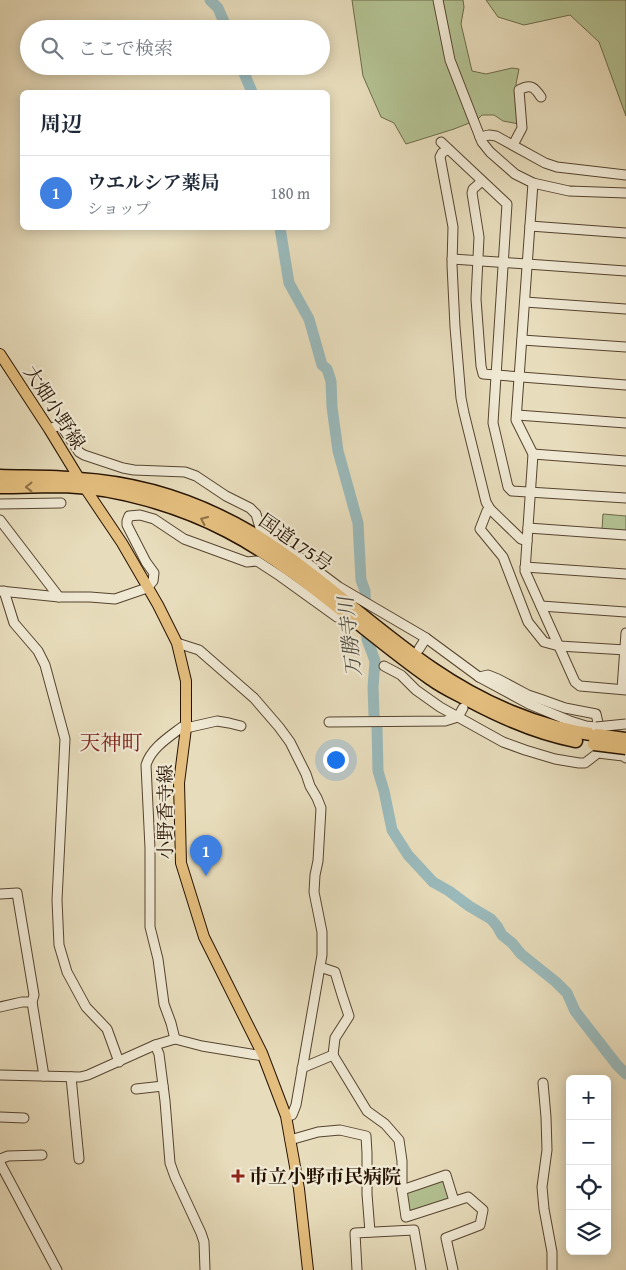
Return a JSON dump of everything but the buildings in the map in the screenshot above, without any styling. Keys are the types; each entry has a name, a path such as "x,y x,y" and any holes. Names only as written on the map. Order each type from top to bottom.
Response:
{"highway":[{"name":"国道175号","path":"0,476 140,488 202,508 310,573 432,680 490,712 527,728 558,737 596,740 626,739"},
{"name":"国道175号","path":"0,487 63,486 83,483"},
{"name":"国道175号","path":"596,740 626,748"}],"main road":[{"name":"大畑小野線","path":"0,354 83,483"},
{"name":"小野香寺線","path":"83,483 122,543 158,605 177,643 186,681 186,728 179,783 181,863 204,937 263,1056 286,1116 299,1189 308,1270"}],"street":[{"path":"438,0 450,60 482,142 490,152 515,174 533,183 570,191 626,193"},
{"path":"513,145 522,128 519,90 533,87 536,88 541,97"},
{"path":"480,137 496,136 545,163 557,167 626,175"},
{"path":"441,142 507,204 492,424 508,487 512,491 626,498"},
{"path":"448,149 440,157 453,227 452,259 455,327 462,398 468,431 486,502 490,509 521,539 527,541"},
{"path":"482,181 473,189 472,193 479,237 476,299 483,374 626,385"},
{"path":"533,183 516,420 533,454 525,571 575,682 580,686 624,689 626,633"},
{"path":"530,226 626,233"},
{"path":"452,259 626,271"},
{"path":"525,302 626,309"},
{"path":"522,340 626,347"},
{"path":"517,415 626,423"},
{"path":"49,429 57,426 62,427 79,452 106,463 134,470 185,472 196,476 226,496 250,508 256,514 261,531 278,541 340,587 426,638 477,681 586,726 596,740 626,758"},
{"path":"533,454 626,461"},
{"path":"0,504 61,503"},
{"path":"490,509 487,511 480,529 503,557 528,622 544,642 559,646 625,650"},
{"path":"119,1062 107,1030 86,1007 68,972 58,945 57,900 65,739 45,665 38,651 14,623 2,591 59,597 115,599 148,588 153,582 154,573 146,562 127,525 129,516 140,515 154,520 184,539 247,562 258,561 337,617"},
{"path":"0,520 59,597"},
{"path":"528,528 626,535"},
{"path":"525,567 626,574"},
{"path":"541,606 626,612"},
{"path":"419,648 426,638"},
{"path":"177,643 198,650 254,698 290,742 321,808 314,892 322,932 322,954 296,1105 292,1115 286,1116"},
{"path":"384,666 403,672 416,690 440,707 460,712 479,729 503,742 555,759 579,764 585,762 600,730 596,714 564,708 528,695 498,678 488,675 477,681"},
{"path":"329,722 445,721 460,712"},
{"path":"175,1039 164,1004 158,959 150,927 150,848 146,765 155,750 182,727 186,728 217,721 241,726"},
{"path":"596,740 626,724"},
{"path":"0,894 17,893 34,995 32,1002 44,1076"},
{"path":"320,967 335,972 349,1016 335,1038 333,1055 367,1112 385,1124 398,1140 402,1161 402,1190 406,1217 414,1230 420,1270"},
{"path":"0,1007 22,1002 32,1002"},
{"path":"0,1075 80,1077 119,1062 155,1045 175,1039 202,1046 263,1056"},
{"path":"155,1045 159,1054 170,1163 174,1177 204,1242 205,1270"},
{"path":"302,1068 333,1055"},
{"path":"71,1077 79,1159"},
{"path":"543,1083 546,1150 542,1187 552,1252 552,1270"},
{"path":"136,1089 163,1086"},
{"path":"0,1117 24,1118"},
{"path":"290,1140 318,1132 340,1130 366,1136 370,1232"},
{"path":"42,1155 8,1156 0,1161 57,1270"},
{"path":"402,1190 446,1175 454,1201"},
{"path":"406,1217 468,1197 483,1210 480,1225 446,1238 453,1270"},
{"path":"357,1270 355,1233 414,1230"}],"green space":[{"path":"352,0 463,0 464,7 461,24 472,71 486,74 512,68 519,69 516,84 519,124 503,121 494,115 482,115 477,120 454,129 406,144 394,123 381,117 363,76"},
{"path":"486,0 626,0 626,116 599,42 570,15 524,25 498,17"},
{"path":"603,514 626,516 626,532 602,530"},
{"path":"445,1177 450,1200 409,1213 404,1191"}],"waterway":[{"name":"万勝寺川","path":"210,0 218,8 223,20"},
{"name":"万勝寺川","path":"245,75 251,90"},
{"name":"万勝寺川","path":"280,230 289,283 309,319 322,365 327,369 331,381 332,407 338,451 358,523 361,580 365,591 367,639 375,661 373,687 374,715 377,727 378,771 392,830 408,855 433,882 491,919 502,935 521,954 567,993 575,1011 626,1074"}],"place":[{"name":"ウエルシア薬局","path":"206,876"},
{"name":"市立小野市民病院","path":"238,1176"}],"district":[{"name":"天神町","path":"111,742"}]}
